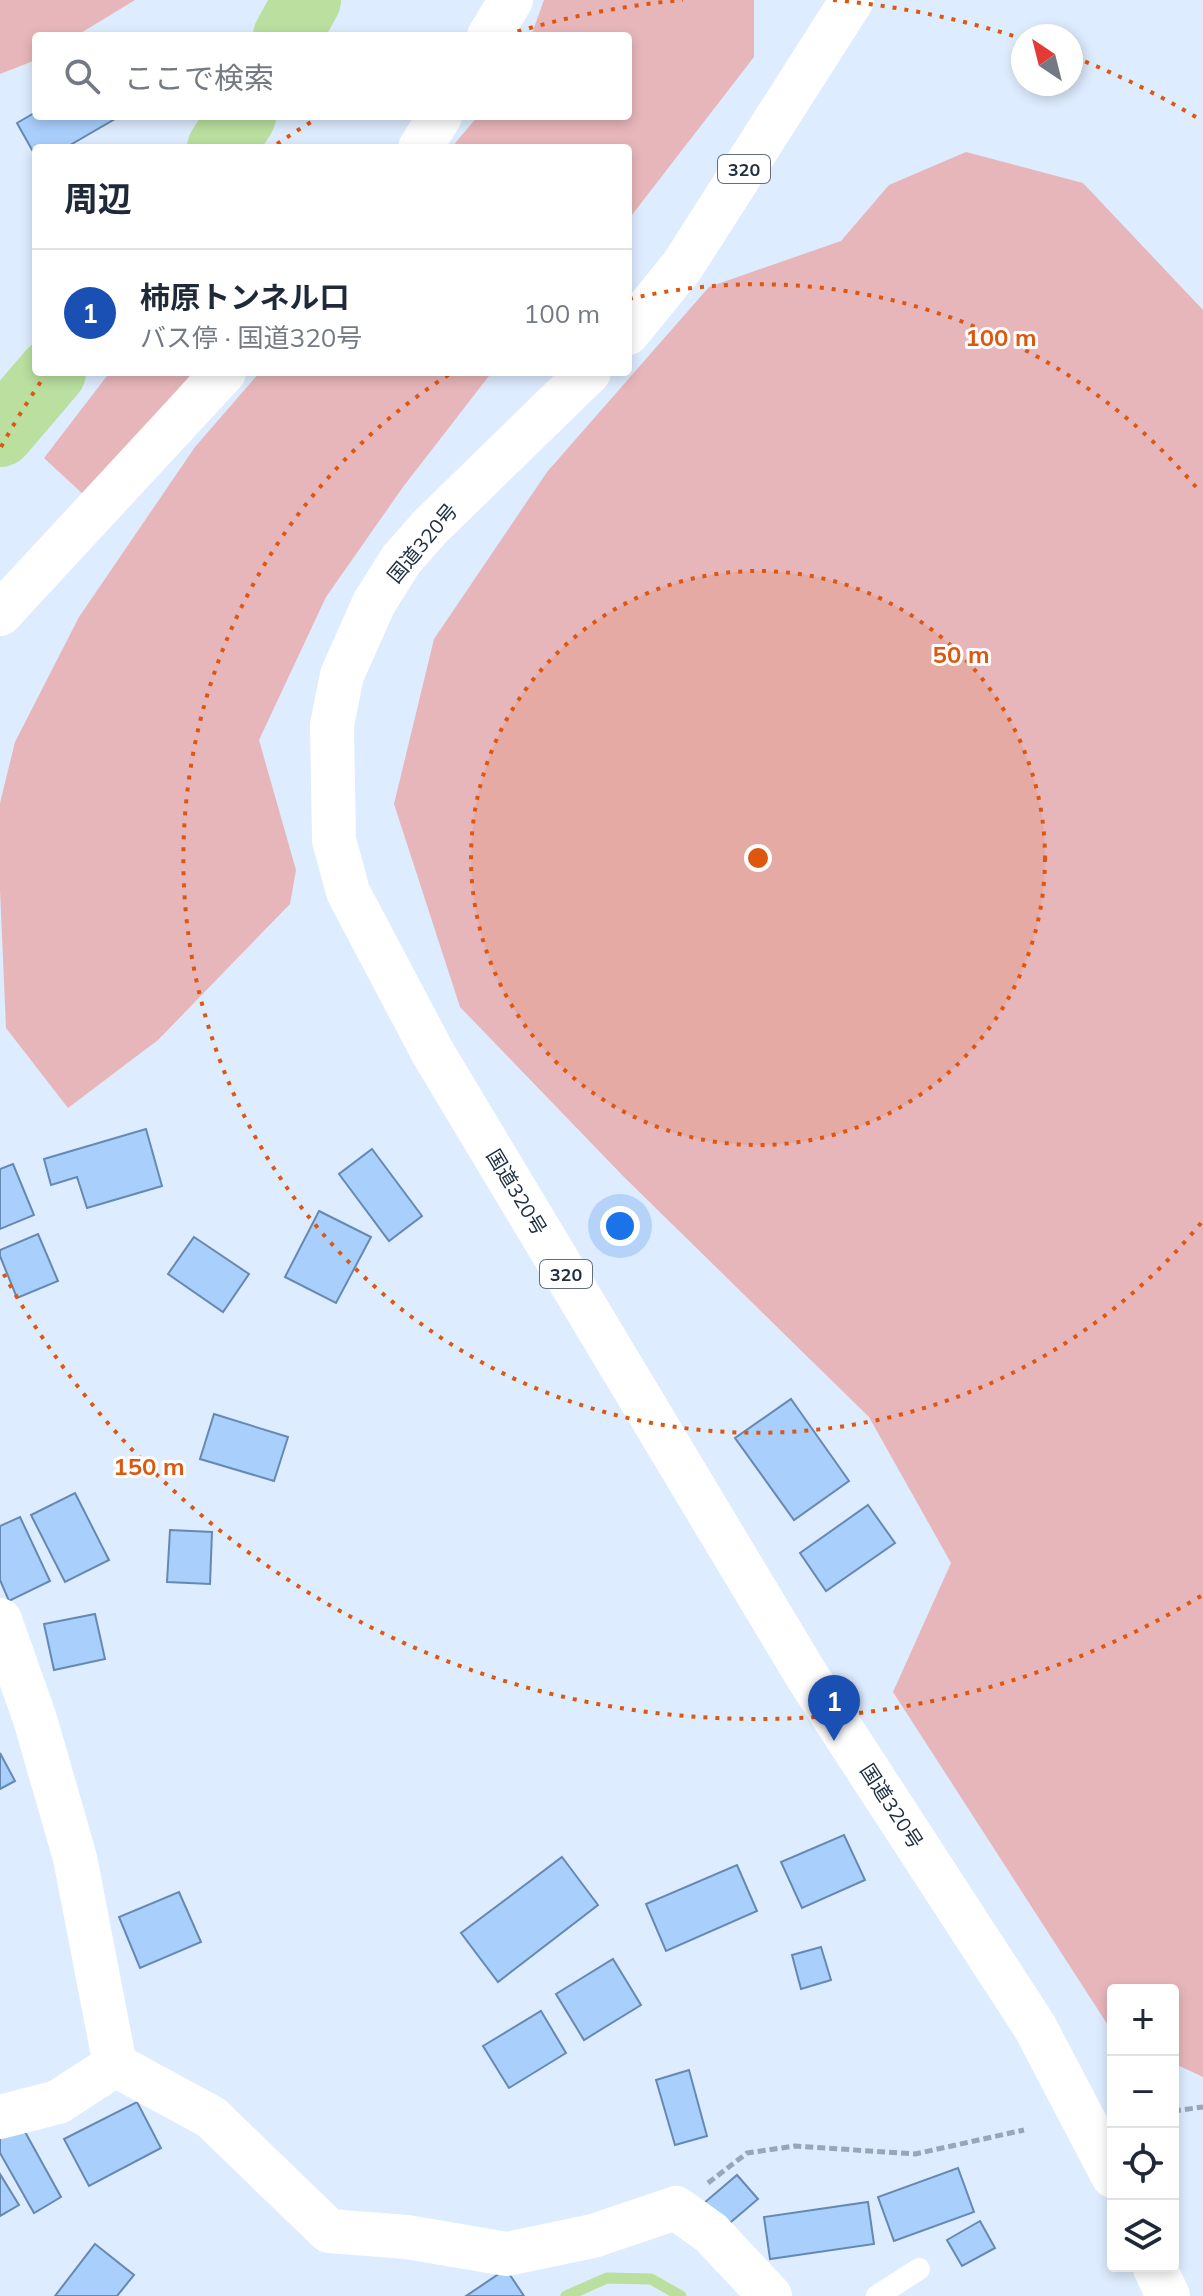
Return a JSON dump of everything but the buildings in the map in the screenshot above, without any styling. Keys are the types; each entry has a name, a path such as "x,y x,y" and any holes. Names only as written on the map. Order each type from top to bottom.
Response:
{"main road":[{"path":"491,32 511,0"},
{"name":"320","path":"632,328 683,265 845,4"},
{"path":"422,144 438,120"},
{"path":"0,614 220,376"},
{"name":"国道320号","path":"585,376 430,527 401,560 374,603 342,675 332,725 334,840 348,892 433,1053 807,1676 1035,2027 1107,2165"},
{"path":"0,1620 35,1719 75,1858 115,2065"},
{"path":"0,2117 58,2102 115,2065"},
{"path":"115,2065 211,2117 329,2231 407,2237 507,2254 593,2236 676,2208 711,2233 770,2296"},
{"path":"1157,2272 1168,2296"}],"lane":[{"path":"877,2296 919,2269"}],"path":[{"path":"1179,2110 1203,2107"},
{"path":"676,2208 747,2153 795,2146 915,2154 1024,2130"}],"shaded area":[{"path":"0,0 135,0 83,32 32,32 32,62 0,74"},
{"path":"544,0 754,0 754,57 632,215 632,144 454,144 475,120 632,120 632,32 532,32"},
{"path":"966,152 1083,183 1203,310 1203,2077 1179,2066 1179,1984 1107,1984 1107,2024 893,1692 951,1563 869,1417 623,1176 460,1007 394,804 434,639 547,472 709,287 841,241 889,185"},
{"path":"107,376 190,376 85,496 44,458"},
{"path":"257,376 489,376 403,487 326,597 259,740 296,870 290,904 158,1040 68,1108 6,1028 0,803 15,742 79,617 195,447"}],"waterway":[{"path":"289,32 307,0"},
{"path":"224,144 239,120"},
{"path":"0,433 49,376"},
{"path":"566,2296 607,2278 651,2279 681,2296"}],"place":[{"name":"柿原トンネル口","path":"834,1741"}]}
